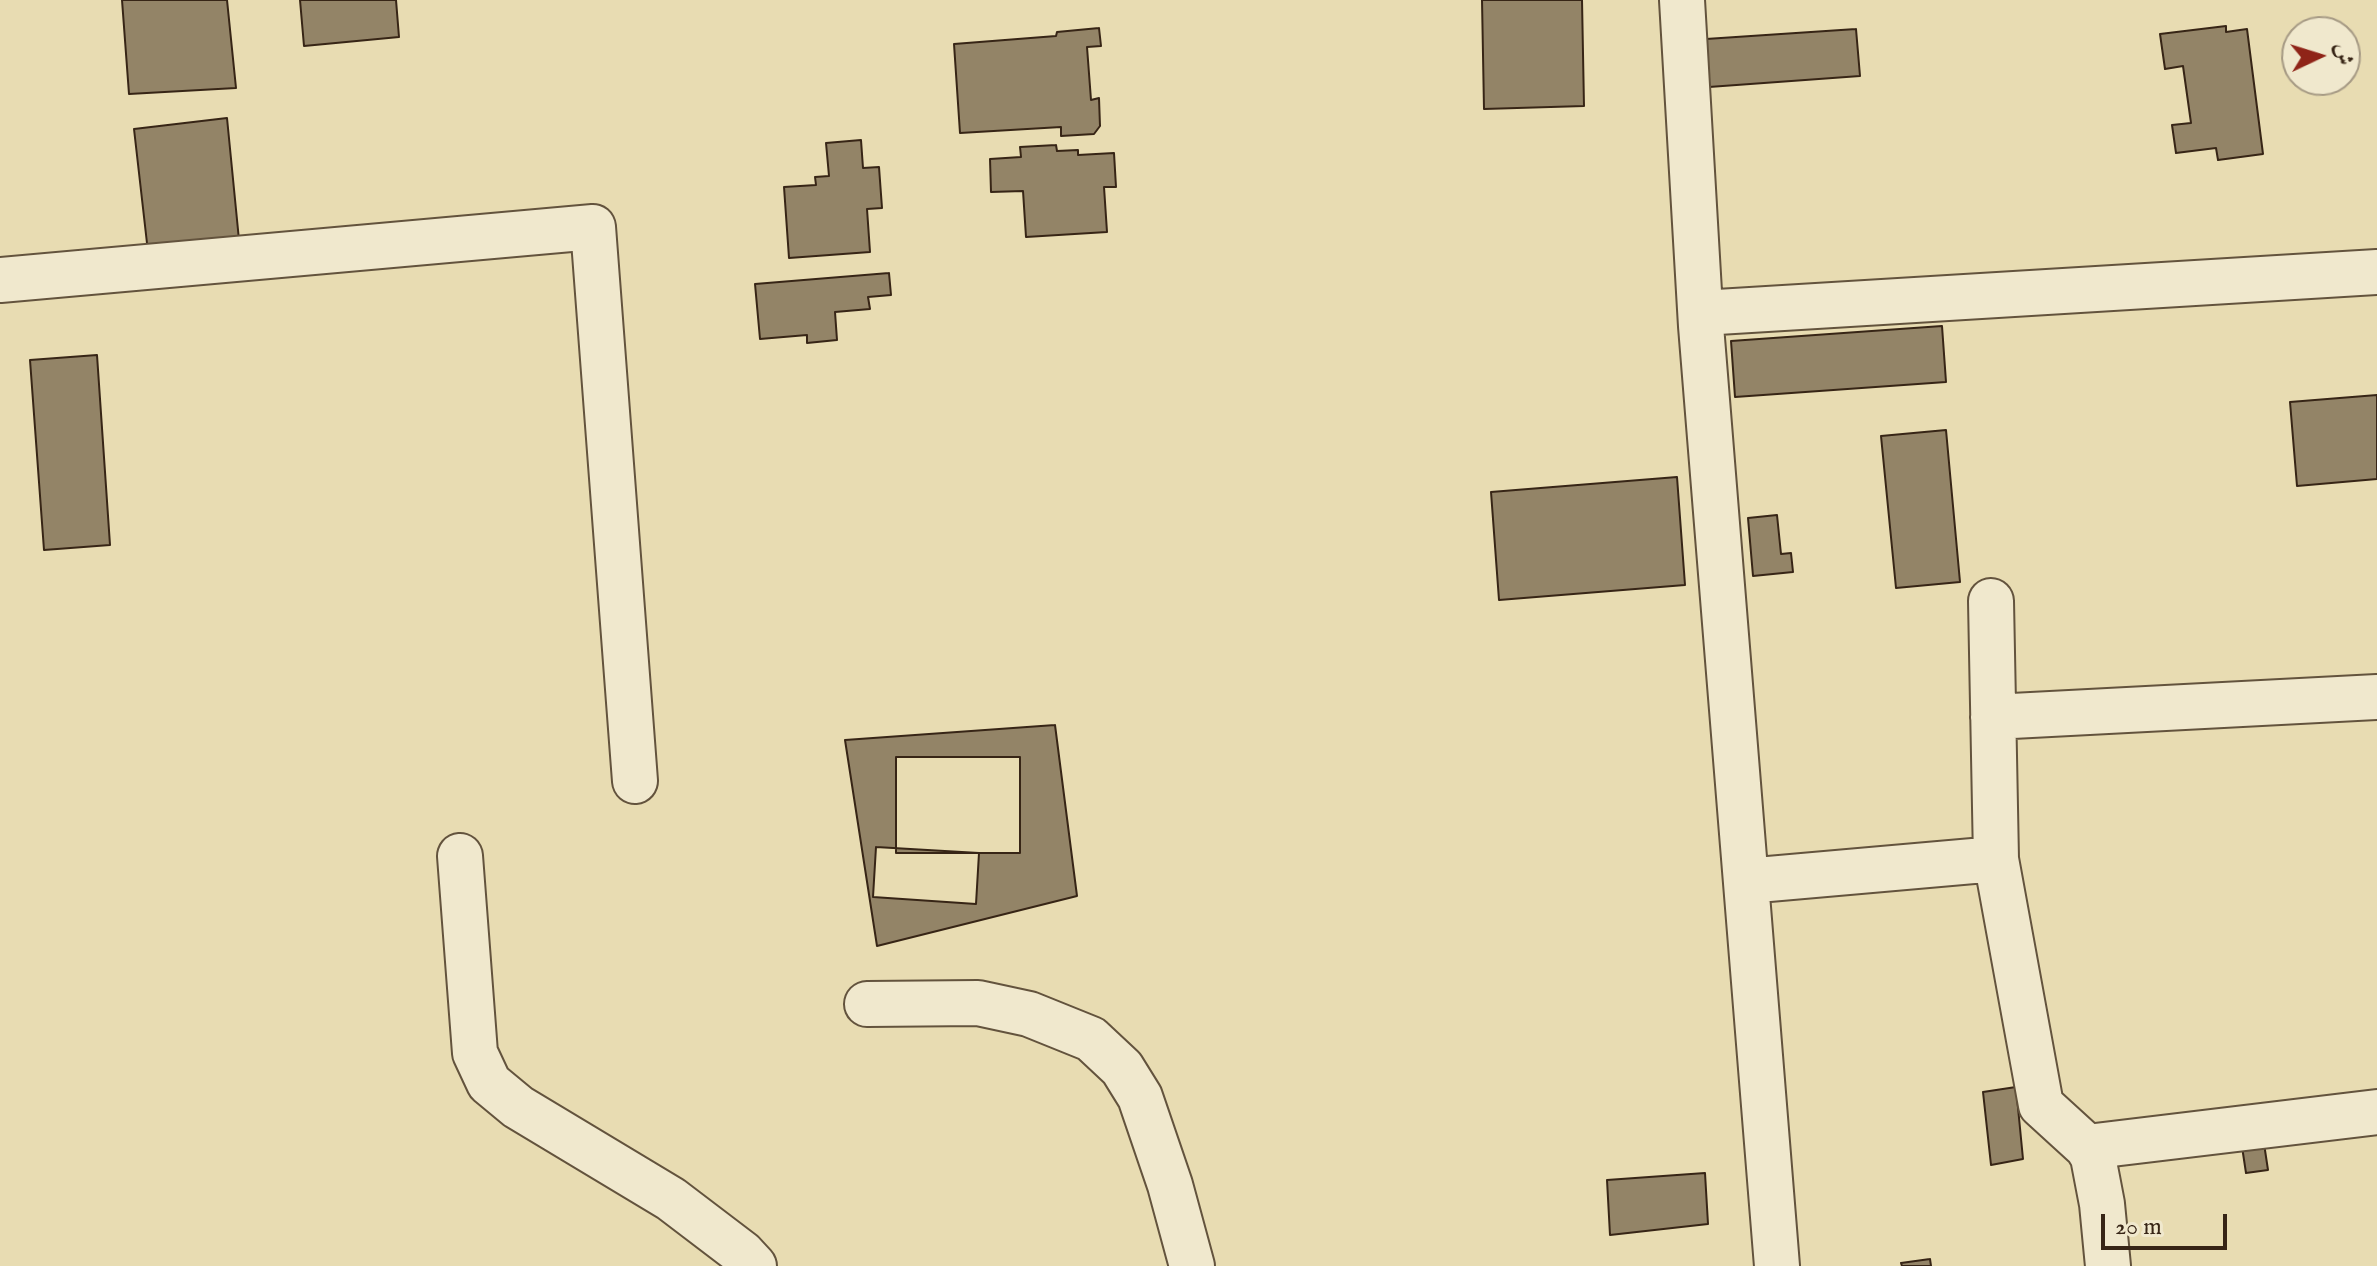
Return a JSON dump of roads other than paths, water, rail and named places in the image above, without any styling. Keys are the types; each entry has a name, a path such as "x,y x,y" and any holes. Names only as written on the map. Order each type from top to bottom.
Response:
{"street":[{"path":"1682,0 1701,313 1777,1266"},
{"path":"0,280 593,227 635,781"},
{"path":"1701,313 2377,272"},
{"path":"1991,601 1996,859 2041,1105 2087,1147 2093,1157 2108,1266"},
{"path":"1993,717 2377,697"},
{"path":"460,856 475,1053 489,1083 518,1107 671,1199 742,1253 754,1266"},
{"path":"1746,881 1996,859"},
{"path":"867,1004 978,1003 1029,1014 1091,1039 1122,1068 1140,1097 1170,1185 1192,1266"},
{"path":"2087,1147 2377,1112"}]}
